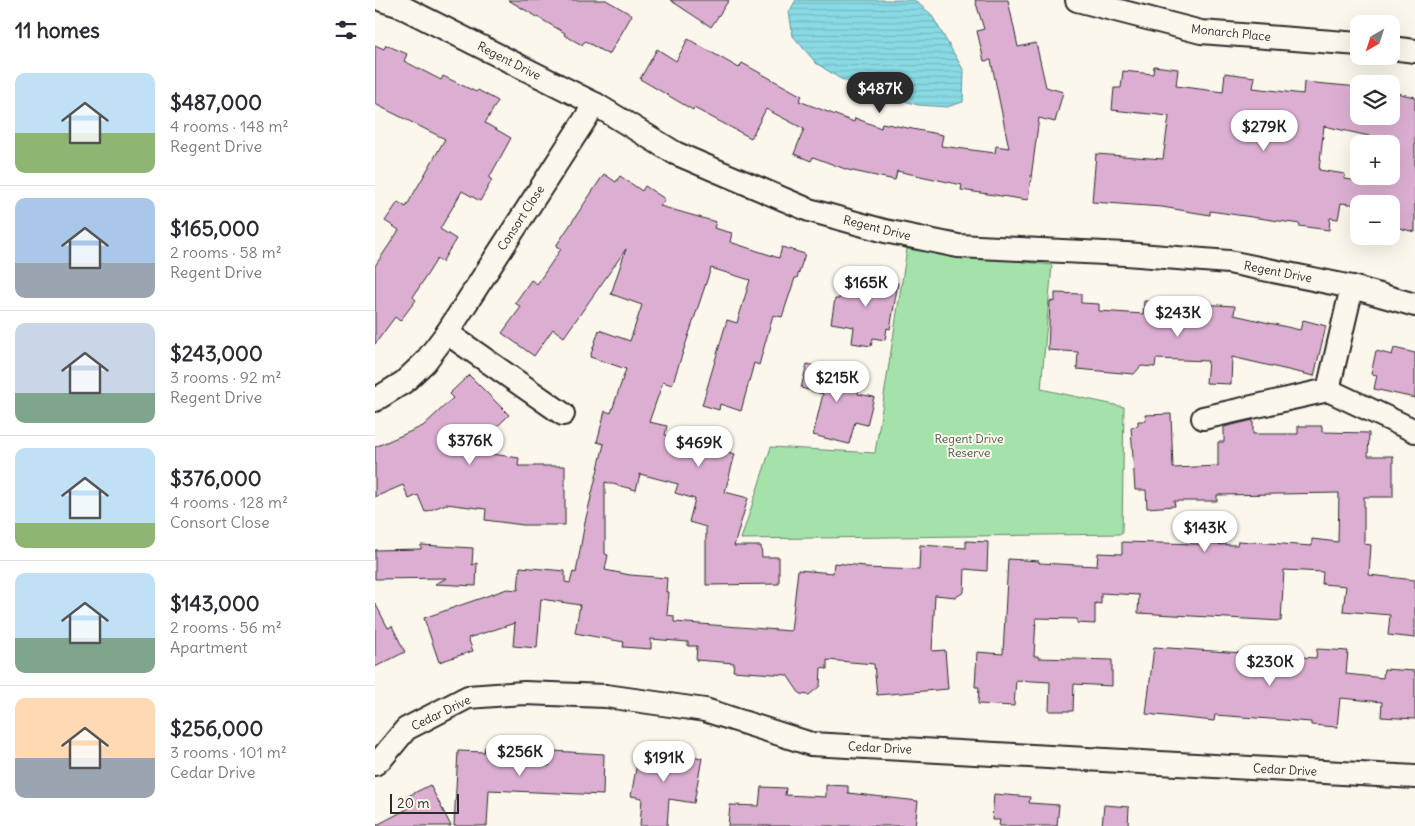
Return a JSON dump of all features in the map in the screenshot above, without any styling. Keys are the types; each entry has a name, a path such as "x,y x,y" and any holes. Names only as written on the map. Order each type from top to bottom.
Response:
{"street":[{"name":"Regent Drive","path":"383,0 595,104 675,152 809,210 885,231 958,246 1127,254 1229,262 1352,287 1415,305"},
{"name":"Monarch Place","path":"1077,0 1201,32 1350,43"},
{"path":"1400,49 1415,51"},
{"name":"Consort Close","path":"375,400 404,382 425,362 447,333 595,104"},
{"path":"1328,390 1352,287"},
{"path":"447,333 563,414"},
{"path":"1203,418 1328,390 1415,431"},
{"name":"Cedar Drive","path":"375,764 406,729 468,697 524,692 606,696 705,710 811,744 1415,777"}],"green space":[{"name":"Regent Drive Reserve","path":"907,249 1052,265 1041,389 1124,407 1122,534 741,539 771,447 875,453"}],"water":[{"path":"796,0 914,0 931,14 964,71 963,102 947,107 918,105 871,91 839,78 816,63 793,36 789,12"}],"building":[{"path":"508,0 606,0 632,15 609,55 585,41 582,45"},
{"path":"670,0 729,0 711,27"},
{"path":"975,0 1008,0 1018,47 1036,43 1046,87 1063,92 1055,122 1039,118 1028,200 961,190 962,185 897,171 895,180 848,170 813,157 811,161 794,154 804,129 766,109 751,138 694,108 693,110 640,79 657,49 676,61 688,39 739,68 742,63 802,96 799,101 854,122 855,118 881,128 882,123 943,135 941,146 995,153 996,146 1009,148 991,60 984,61 977,31 984,29"},
{"path":"375,45 384,49 386,45 407,54 404,61 441,80 443,76 476,92 478,90 498,101 485,123 511,138 489,178 492,180 480,201 462,191 440,229 456,239 442,262 437,259 413,297 416,300 400,321 395,317 375,344 375,266 399,230 385,221 398,202 406,207 445,139 375,104"},
{"path":"1154,66 1178,69 1176,86 1223,92 1225,73 1255,77 1253,88 1303,94 1304,82 1350,86 1350,125 1400,125 1400,94 1415,97 1415,232 1400,228 1400,195 1350,195 1350,204 1341,203 1338,219 1330,218 1329,230 1210,211 1210,215 1162,207 1092,202 1096,154 1163,159 1169,116 1112,110 1114,88 1121,88 1123,71 1153,74"},
{"path":"604,174 616,182 620,176 642,191 645,186 665,199 660,206 716,222 714,228 732,233 730,242 779,258 782,247 805,254 782,317 773,315 759,365 754,363 741,411 720,404 719,410 702,405 727,320 737,323 750,280 711,268 672,385 663,382 649,422 667,426 665,435 735,454 725,492 748,498 734,546 761,546 762,557 779,557 779,584 706,585 706,527 689,522 695,499 675,493 678,484 640,474 636,490 605,482 605,554 608,555 605,570 630,575 667,578 666,592 669,592 667,615 674,616 674,622 791,631 798,570 833,573 834,563 865,566 865,568 919,570 920,545 966,548 966,541 988,542 987,571 965,569 964,592 956,597 935,595 932,651 945,650 948,689 877,695 874,664 827,660 827,669 821,668 820,686 809,695 800,694 787,675 733,671 734,663 696,660 697,646 688,646 688,642 651,639 651,649 623,647 624,642 575,633 580,605 541,599 537,648 513,646 515,623 468,638 473,651 439,662 424,618 507,589 518,590 520,567 565,571 565,582 570,583 573,572 576,573 585,522 604,444 597,442 605,411 611,413 626,369 590,357 599,330 630,341 642,305 611,294 626,249 564,337 553,329 534,356 502,333 521,307 515,303 531,280 537,284 561,249 556,246"},
{"path":"857,276 898,283 890,329 887,328 885,340 873,338 871,346 852,343 854,327 831,323 835,299 839,299 843,278 856,280"},
{"path":"1055,293 1081,294 1081,303 1099,304 1099,311 1143,314 1144,301 1235,306 1234,315 1300,330 1303,320 1326,326 1314,376 1232,357 1231,384 1206,383 1208,361 1156,359 1155,367 1141,366 1134,374 1077,369 1078,352 1048,350 1050,301 1055,302"},
{"path":"1394,348 1415,353 1415,398 1374,389 1377,375 1371,374 1376,351 1392,355"},
{"path":"807,364 843,373 843,376 857,379 855,385 860,386 858,394 874,397 867,425 855,422 849,444 813,435 823,394 801,388"},
{"path":"469,375 509,415 472,451 519,458 518,466 565,466 565,525 523,525 485,520 486,509 446,504 425,512 418,495 409,499 403,485 375,497 375,447 423,426 453,398 449,394"},
{"path":"1171,414 1173,468 1218,466 1218,442 1224,442 1224,427 1253,420 1253,434 1298,434 1298,426 1322,426 1322,432 1369,433 1368,456 1393,456 1393,497 1364,497 1364,544 1371,545 1369,575 1415,580 1415,638 1388,635 1390,615 1343,611 1346,586 1322,584 1323,572 1284,570 1281,621 1138,613 1139,595 1101,593 1101,604 1095,603 1095,624 1077,623 1077,619 1036,618 1034,656 1038,656 1038,658 1112,660 1112,686 1074,684 1073,711 1049,711 1050,682 1016,680 1014,706 978,704 979,687 975,687 977,652 1003,654 1008,559 1039,561 1039,563 1097,566 1098,553 1122,554 1122,542 1237,545 1238,541 1312,546 1312,539 1338,542 1339,493 1217,495 1217,501 1174,501 1175,506 1147,508 1146,490 1135,490 1131,427 1138,426 1138,421 1146,421 1145,415"},
{"path":"421,545 473,548 472,565 477,563 476,586 435,584 447,578 375,579 375,550 421,549"},
{"path":"375,603 388,628 392,626 405,652 375,667"},
{"path":"1154,647 1316,658 1317,649 1348,651 1346,674 1383,678 1384,669 1415,671 1415,719 1381,717 1382,702 1340,698 1337,727 1311,725 1311,722 1215,715 1214,721 1146,714"},
{"path":"497,740 520,741 519,750 529,750 528,763 549,766 552,751 604,754 603,795 489,790 487,826 454,826 458,751 484,752 485,747 497,748"},
{"path":"640,747 702,758 694,803 669,799 667,826 640,826 642,798 631,796"},
{"path":"430,785 451,826 375,826 411,807 406,797"},
{"path":"826,785 848,786 848,793 918,801 915,826 728,826 730,805 759,806 761,787 786,788 785,795 826,797"},
{"path":"994,794 1030,797 1029,803 1059,805 1057,826 999,826 1000,820 992,820"},
{"path":"1104,805 1129,807 1128,826 1102,826"}]}
